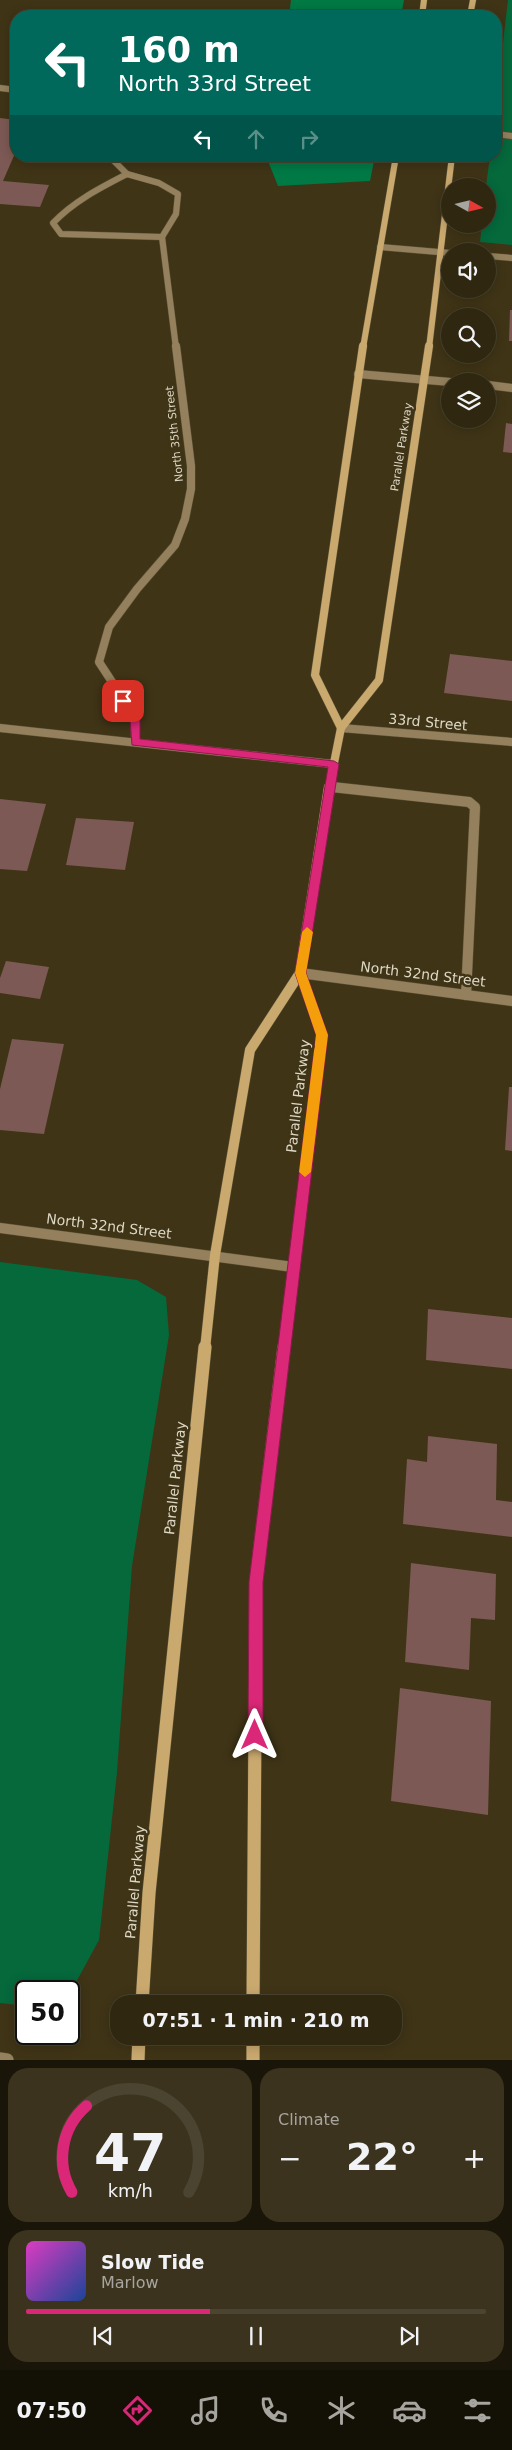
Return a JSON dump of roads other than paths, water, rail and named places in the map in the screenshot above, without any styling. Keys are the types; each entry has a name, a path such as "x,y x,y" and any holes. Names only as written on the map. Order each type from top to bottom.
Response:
{"main road":[{"path":"341,728 315,675 358,374 395,162"},
{"name":"Parallel Parkway","path":"143,1995 149,1893 215,1255 250,1050 300,973 341,728 379,680 425,380 451,162"},
{"name":"Parallel Parkway","path":"254,1995 256,1582 322,1035 300,973"},
{"path":"138,2060 139,2045"},
{"path":"253,2045 253,2060"}],"street":[{"path":"115,162 127,174 159,183 178,194 176,214 162,237 61,234 52,223 66,208 88,192 127,174"},
{"name":"North 35th Street","path":"135,742 135,717 99,662 110,627 136,589 174,545 185,519 190,489 191,466 162,237"},
{"path":"380,247 440,252"},
{"path":"496,257 512,258"},
{"path":"358,374 441,381"},
{"path":"496,387 512,388"},
{"path":"0,728 334,764"},
{"name":"33rd Street","path":"341,728 512,742"},
{"path":"330,786 468,802 475,808 466,995"},
{"name":"North 32nd Street","path":"300,973 512,1001"},
{"name":"North 32nd Street","path":"0,1228 293,1266"},
{"path":"0,2059 7,2060"}]}
